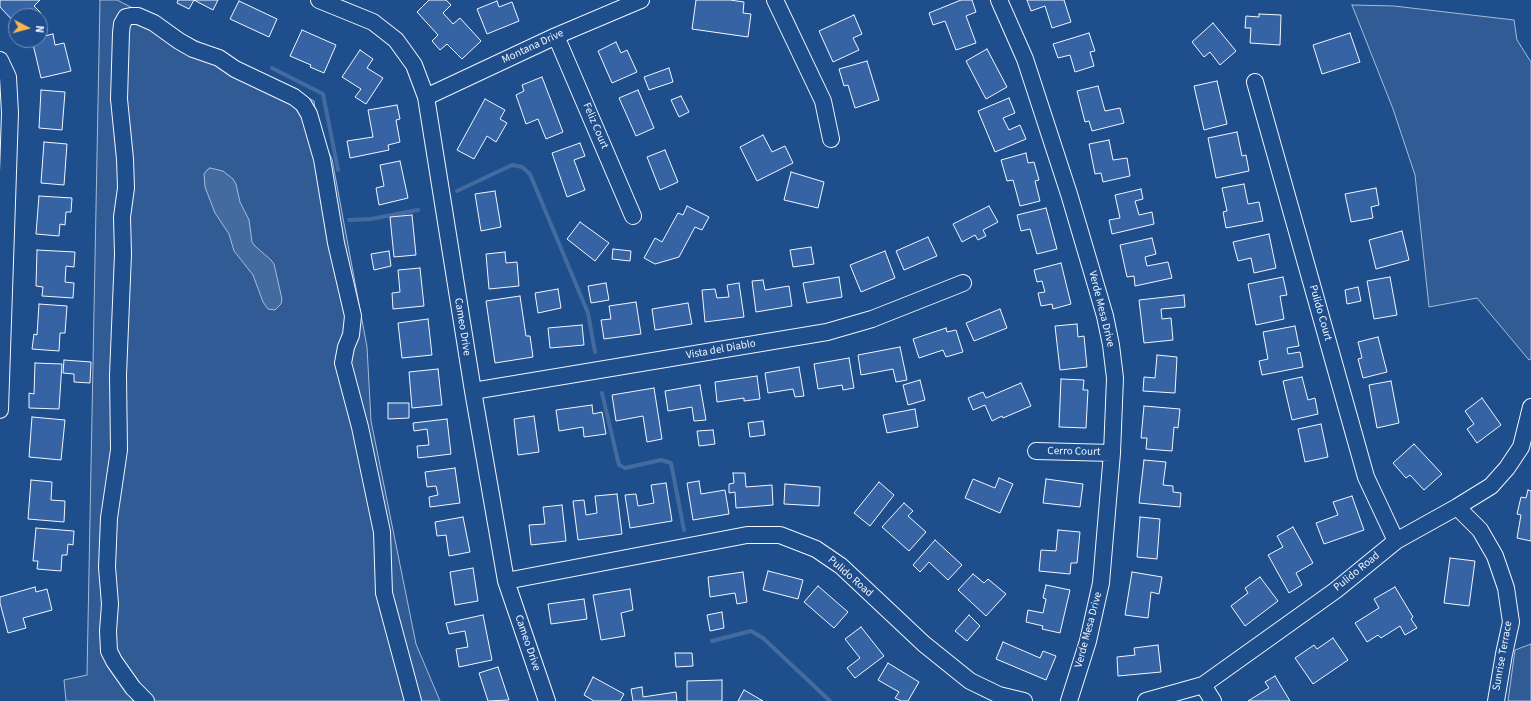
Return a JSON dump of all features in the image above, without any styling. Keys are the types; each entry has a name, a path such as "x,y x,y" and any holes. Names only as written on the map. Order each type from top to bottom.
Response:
{"street":[{"name":"Cameo Drive","path":"319,0 373,22 396,40 414,65 426,97 473,391 506,581 547,701"},
{"name":"Montana Drive","path":"426,97 556,36 641,0"},
{"path":"775,0 823,101 831,139"},
{"name":"Verde Mesa Drive","path":"999,0 1025,59 1069,194 1105,316 1111,345 1115,378 1112,453 1101,583 1088,641 1069,701"},
{"path":"146,701 133,688 114,661 109,651 108,631 110,604 107,567 108,518 119,450 118,375 123,254 122,217 126,188 125,159 119,99 121,33 122,24 126,18 130,16 138,16 154,23 193,49 219,58 235,68 294,97 303,104 309,114 322,158 336,243 353,316 352,335 346,347 343,363 360,427 382,532 384,593 413,701"},
{"name":"Feliz Court","path":"556,36 633,216"},
{"path":"0,60 8,77 10,113 0,410"},
{"name":"Pulido Court","path":"1255,82 1366,477 1396,541"},
{"name":"Vista del Diablo","path":"473,391 827,332 872,319 963,283"},
{"name":"Pulido Road","path":"1146,701 1203,685 1336,590 1396,541 1491,486 1507,468 1522,447 1531,407"},
{"name":"Cerro Court","path":"1036,451 1112,453"},
{"name":"Sunrise Terrace","path":"1457,507 1480,530 1495,556 1506,588 1511,622 1496,701"},
{"name":"Pulido Road","path":"506,581 748,535 780,535 816,549 841,566 924,644 970,681 999,695 1024,701"},
{"path":"1203,685 1213,701"}],"shaded area":[{"path":"100,0 117,0 314,101 317,127 332,159 367,347 371,421 416,644 440,701 66,701 64,680 87,675"},
{"path":"1352,5 1394,6 1514,20 1517,40 1531,62 1531,359 1529,360 1477,298 1429,307 1415,175 1393,109"},
{"path":"210,168 223,171 233,179 236,184 240,202 249,220 252,242 274,264 282,299 281,304 275,310 268,309 263,302 253,275 234,251 229,234 215,213 205,187 204,174"},
{"path":"1531,644 1531,701 1508,701 1515,650"}],"building":[{"path":"0,0 40,0 34,6 36,8 8,8 8,16 0,7"},
{"path":"178,0 194,0 189,9 177,3"},
{"path":"194,0 218,0 213,10"},
{"path":"429,0 446,0 451,5 443,13 453,24 460,18 481,41 462,59 447,44 440,50 432,41 438,35 417,12"},
{"path":"696,0 730,0 744,2 743,13 751,14 748,37 692,29"},
{"path":"961,0 972,0 976,12 966,16 976,43 956,50 945,21 933,25 929,13"},
{"path":"1027,0 1064,0 1071,22 1052,28 1045,6 1031,11"},
{"path":"239,1 277,19 269,37 230,19"},
{"path":"497,1 499,7 512,2 519,21 487,34 477,9"},
{"path":"1259,14 1281,15 1280,45 1250,43 1251,28 1245,28 1246,16 1259,17"},
{"path":"854,15 862,34 853,38 859,50 833,62 819,31"},
{"path":"1213,23 1236,51 1220,65 1210,52 1204,57 1192,42"},
{"path":"302,30 336,45 324,73 310,67 311,65 290,56"},
{"path":"1089,33 1095,51 1090,52 1094,66 1075,72 1070,55 1058,58 1053,44"},
{"path":"1350,33 1360,62 1322,74 1313,45"},
{"path":"53,34 55,45 64,43 71,71 41,78 34,48 48,48 48,35"},
{"path":"616,42 621,53 627,50 637,72 612,83 598,51"},
{"path":"987,49 1007,87 986,99 966,61"},
{"path":"360,50 373,59 367,68 383,78 366,104 355,97 361,89 342,77"},
{"path":"867,61 879,100 855,108 848,85 844,86 839,69"},
{"path":"669,68 673,82 649,90 644,77"},
{"path":"542,77 563,132 546,139 538,119 526,124 516,95 524,91 522,85"},
{"path":"1217,81 1227,124 1204,130 1194,86"},
{"path":"1098,86 1105,111 1120,108 1124,123 1092,131 1089,121 1085,122 1077,91"},
{"path":"41,90 65,92 62,130 39,128"},
{"path":"638,90 654,128 636,136 619,98"},
{"path":"681,96 689,112 679,117 671,100"},
{"path":"1009,98 1015,113 1003,118 1009,130 1020,125 1026,139 995,152 978,111"},
{"path":"485,99 505,110 500,119 507,123 496,142 487,136 474,159 457,150"},
{"path":"397,105 400,119 396,120 400,142 388,145 389,150 350,158 347,141 373,137 368,110"},
{"path":"1237,132 1242,156 1246,155 1249,171 1216,178 1208,138"},
{"path":"763,135 772,152 785,146 793,163 757,181 740,147"},
{"path":"1109,140 1113,160 1127,158 1130,176 1103,182 1101,173 1095,174 1089,144"},
{"path":"44,142 67,144 64,185 41,183"},
{"path":"580,143 585,156 574,160 585,190 567,197 552,153"},
{"path":"665,150 678,182 660,190 647,157"},
{"path":"1026,153 1028,163 1034,162 1039,180 1035,181 1040,201 1020,206 1013,180 1007,181 1001,160"},
{"path":"400,161 408,198 379,205 376,188 384,186 380,165"},
{"path":"791,172 824,182 818,208 784,200"},
{"path":"1244,184 1248,204 1259,202 1263,221 1226,228 1223,212 1227,211 1222,188"},
{"path":"1376,188 1379,205 1371,207 1373,218 1351,222 1345,194"},
{"path":"1141,189 1143,199 1135,201 1139,215 1152,212 1154,224 1112,234 1109,220 1120,218 1115,195"},
{"path":"495,191 501,227 481,231 475,194"},
{"path":"39,196 72,198 71,212 66,212 65,225 60,224 59,236 36,234"},
{"path":"687,206 709,217 702,230 695,227 679,257 655,264 644,258 655,238 662,242 678,213 683,215"},
{"path":"989,206 998,222 983,230 986,236 978,240 975,235 962,242 953,224"},
{"path":"1046,208 1057,249 1037,254 1030,229 1021,231 1017,215"},
{"path":"412,215 416,255 394,257 390,217"},
{"path":"580,222 609,243 595,261 567,239"},
{"path":"1402,231 1409,260 1376,269 1369,240"},
{"path":"1269,234 1276,268 1254,273 1251,258 1238,261 1233,242"},
{"path":"928,237 937,256 904,270 896,251"},
{"path":"1152,238 1156,254 1145,257 1147,266 1168,262 1172,278 1135,286 1134,276 1127,277 1120,245"},
{"path":"811,247 814,264 793,267 790,250"},
{"path":"613,249 631,251 630,261 612,259"},
{"path":"37,250 75,252 74,267 66,266 65,282 74,283 73,298 42,296 43,287 36,286"},
{"path":"389,251 391,266 374,270 371,254"},
{"path":"885,251 895,278 861,292 850,265"},
{"path":"505,252 506,263 517,262 519,286 489,289 486,254"},
{"path":"1061,263 1071,304 1053,309 1052,304 1041,306 1038,293 1045,292 1042,281 1037,282 1034,270"},
{"path":"420,268 424,306 393,309 392,293 400,292 398,270"},
{"path":"839,277 842,297 807,303 803,283"},
{"path":"1283,277 1287,295 1280,296 1284,319 1256,325 1248,284"},
{"path":"1390,277 1397,315 1374,319 1367,281"},
{"path":"763,280 765,290 789,286 792,306 756,312 752,281"},
{"path":"606,283 609,300 591,303 588,286"},
{"path":"739,283 744,317 705,322 702,290 715,289 717,298 729,297 727,285"},
{"path":"1358,287 1361,301 1347,304 1345,290"},
{"path":"558,289 561,308 538,313 535,293"},
{"path":"1184,295 1185,307 1161,309 1162,319 1171,318 1173,340 1144,343 1139,300"},
{"path":"520,296 526,336 530,336 533,357 495,363 486,301"},
{"path":"636,302 641,334 604,339 601,320 611,319 609,306"},
{"path":"688,303 692,324 655,330 652,309"},
{"path":"39,304 67,306 65,333 60,333 59,351 32,349 34,334 37,335"},
{"path":"1000,309 1007,328 974,341 966,323"},
{"path":"428,319 432,355 402,358 398,323"},
{"path":"1077,324 1078,337 1084,336 1087,367 1060,370 1055,326"},
{"path":"582,325 584,345 550,348 548,328"},
{"path":"1295,326 1299,346 1287,348 1288,354 1300,352 1303,367 1262,375 1259,361 1268,359 1263,332"},
{"path":"946,328 947,332 956,330 963,352 946,357 943,350 919,358 913,339"},
{"path":"1378,337 1387,372 1363,378 1358,359 1362,358 1358,342"},
{"path":"900,347 907,380 896,382 893,369 861,375 858,355"},
{"path":"1157,355 1177,357 1175,393 1143,391 1144,377 1155,378"},
{"path":"849,358 854,388 843,390 842,385 818,389 814,364"},
{"path":"64,360 91,362 90,383 74,382 74,374 63,373"},
{"path":"35,363 62,364 59,409 29,408 29,393 34,394"},
{"path":"799,367 804,396 795,397 793,389 768,393 765,373"},
{"path":"438,369 442,405 412,408 409,372"},
{"path":"757,376 760,399 744,401 744,398 717,402 715,382"},
{"path":"1302,377 1308,400 1315,398 1318,414 1292,420 1283,381"},
{"path":"1061,379 1084,380 1083,390 1088,390 1086,428 1059,427"},
{"path":"920,380 925,400 908,405 903,385"},
{"path":"1391,381 1399,423 1377,428 1369,385"},
{"path":"1021,383 1031,406 1003,418 1002,416 992,421 985,405 973,410 968,398 983,392 986,398"},
{"path":"700,385 706,420 694,421 692,407 668,411 665,391"},
{"path":"654,388 662,439 647,442 643,416 616,421 612,395"},
{"path":"1482,398 1501,425 1477,443 1467,429 1474,424 1465,411"},
{"path":"388,403 409,403 409,418 388,419"},
{"path":"592,405 593,414 602,412 606,434 584,437 583,427 559,431 556,410"},
{"path":"1144,406 1180,409 1178,428 1174,427 1172,451 1146,449 1147,438 1141,438"},
{"path":"915,409 918,427 887,433 883,415"},
{"path":"534,416 539,452 518,455 514,419"},
{"path":"32,417 65,420 61,460 29,457"},
{"path":"447,419 451,454 418,458 417,446 429,445 427,429 414,431 413,423"},
{"path":"763,421 765,435 750,437 748,423"},
{"path":"1321,424 1328,457 1305,462 1298,429"},
{"path":"713,430 715,444 699,446 697,431"},
{"path":"1414,444 1442,474 1424,490 1410,475 1406,478 1393,463"},
{"path":"1144,460 1166,462 1163,485 1173,486 1173,492 1181,493 1180,507 1139,503"},
{"path":"455,468 460,503 430,507 429,497 438,495 436,486 427,487 425,472"},
{"path":"733,473 745,473 746,487 772,485 773,505 736,508 735,492 729,493 729,484 734,483"},
{"path":"999,478 1013,484 1000,513 965,498 973,479 995,488"},
{"path":"1046,479 1083,484 1080,507 1043,503"},
{"path":"31,480 52,482 51,500 65,501 64,522 28,519"},
{"path":"699,481 701,494 725,490 729,514 693,520 687,483"},
{"path":"879,482 894,495 870,526 854,513"},
{"path":"666,483 672,521 630,528 625,495 636,494 638,506 654,503 651,485"},
{"path":"785,484 820,487 819,506 784,504"},
{"path":"1528,490 1531,491 1531,541 1517,538 1521,515 1517,514 1521,497 1526,498"},
{"path":"617,494 622,534 578,540 573,501 584,500 586,515 597,513 595,496"},
{"path":"1352,496 1364,530 1324,544 1316,523 1338,515 1333,502"},
{"path":"904,503 913,511 908,516 926,532 909,551 882,527"},
{"path":"562,505 566,541 531,545 529,525 545,524 543,507"},
{"path":"463,517 470,552 449,556 446,535 437,536 435,522"},
{"path":"1140,517 1160,519 1157,559 1137,557"},
{"path":"1293,527 1313,563 1296,573 1302,585 1289,593 1268,555 1283,547 1277,536"},
{"path":"36,528 74,531 73,545 68,544 67,555 62,555 61,571 37,569 38,561 33,561"},
{"path":"1058,530 1080,532 1077,563 1071,563 1070,574 1039,571 1041,550 1056,551"},
{"path":"935,540 962,565 948,580 929,562 920,572 913,565"},
{"path":"1450,558 1475,561 1469,606 1444,603"},
{"path":"473,568 478,601 455,605 450,572"},
{"path":"768,571 803,580 798,599 763,590"},
{"path":"743,572 747,602 737,604 735,593 710,597 708,577"},
{"path":"1132,572 1162,577 1159,594 1151,592 1148,618 1125,615"},
{"path":"973,574 984,583 988,579 1006,594 986,616 958,590"},
{"path":"1260,577 1278,601 1245,626 1231,606 1248,593 1245,588"},
{"path":"1046,585 1070,590 1060,633 1042,629 1043,626 1026,622 1028,610 1043,613 1046,599 1043,598"},
{"path":"818,586 848,612 834,628 804,602"},
{"path":"35,587 36,592 47,589 52,610 23,618 26,628 8,633 0,603 0,597"},
{"path":"1395,587 1413,617 1411,619 1417,628 1405,635 1400,626 1381,638 1378,635 1367,642 1355,623 1379,608 1374,599"},
{"path":"630,589 633,610 621,613 625,636 601,640 593,595"},
{"path":"584,599 587,619 551,624 548,604"},
{"path":"722,612 724,628 710,631 707,615"},
{"path":"483,615 492,660 459,667 456,649 468,647 465,631 449,634 446,623"},
{"path":"969,615 980,626 967,641 955,631"},
{"path":"861,627 884,656 855,678 847,668 860,658 845,639"},
{"path":"1333,638 1348,660 1313,684 1295,658 1314,645 1317,649"},
{"path":"1003,642 1040,658 1043,651 1056,656 1046,680 996,659"},
{"path":"1158,645 1161,672 1118,676 1117,657 1135,655 1134,648"},
{"path":"675,653 692,653 693,666 676,667"},
{"path":"888,663 919,682 908,701 901,701 895,698 899,692 878,680"},
{"path":"498,667 509,700 488,701 479,673"},
{"path":"1275,676 1290,701 1248,701 1269,688 1265,682"},
{"path":"593,677 624,694 620,701 594,701 584,695"},
{"path":"722,680 722,701 687,701 687,681"},
{"path":"642,687 643,697 676,692 677,701 633,701 631,689"},
{"path":"744,690 763,701 738,701"}],"waterway":[{"path":"272,68 323,94 338,170"},
{"path":"457,191 512,165 522,167 530,174 588,313 595,352"},
{"path":"349,220 371,219 418,210"},
{"path":"602,393 619,465 625,468 661,460 671,463 684,530"},
{"path":"712,641 751,631 763,638 830,701"}]}
